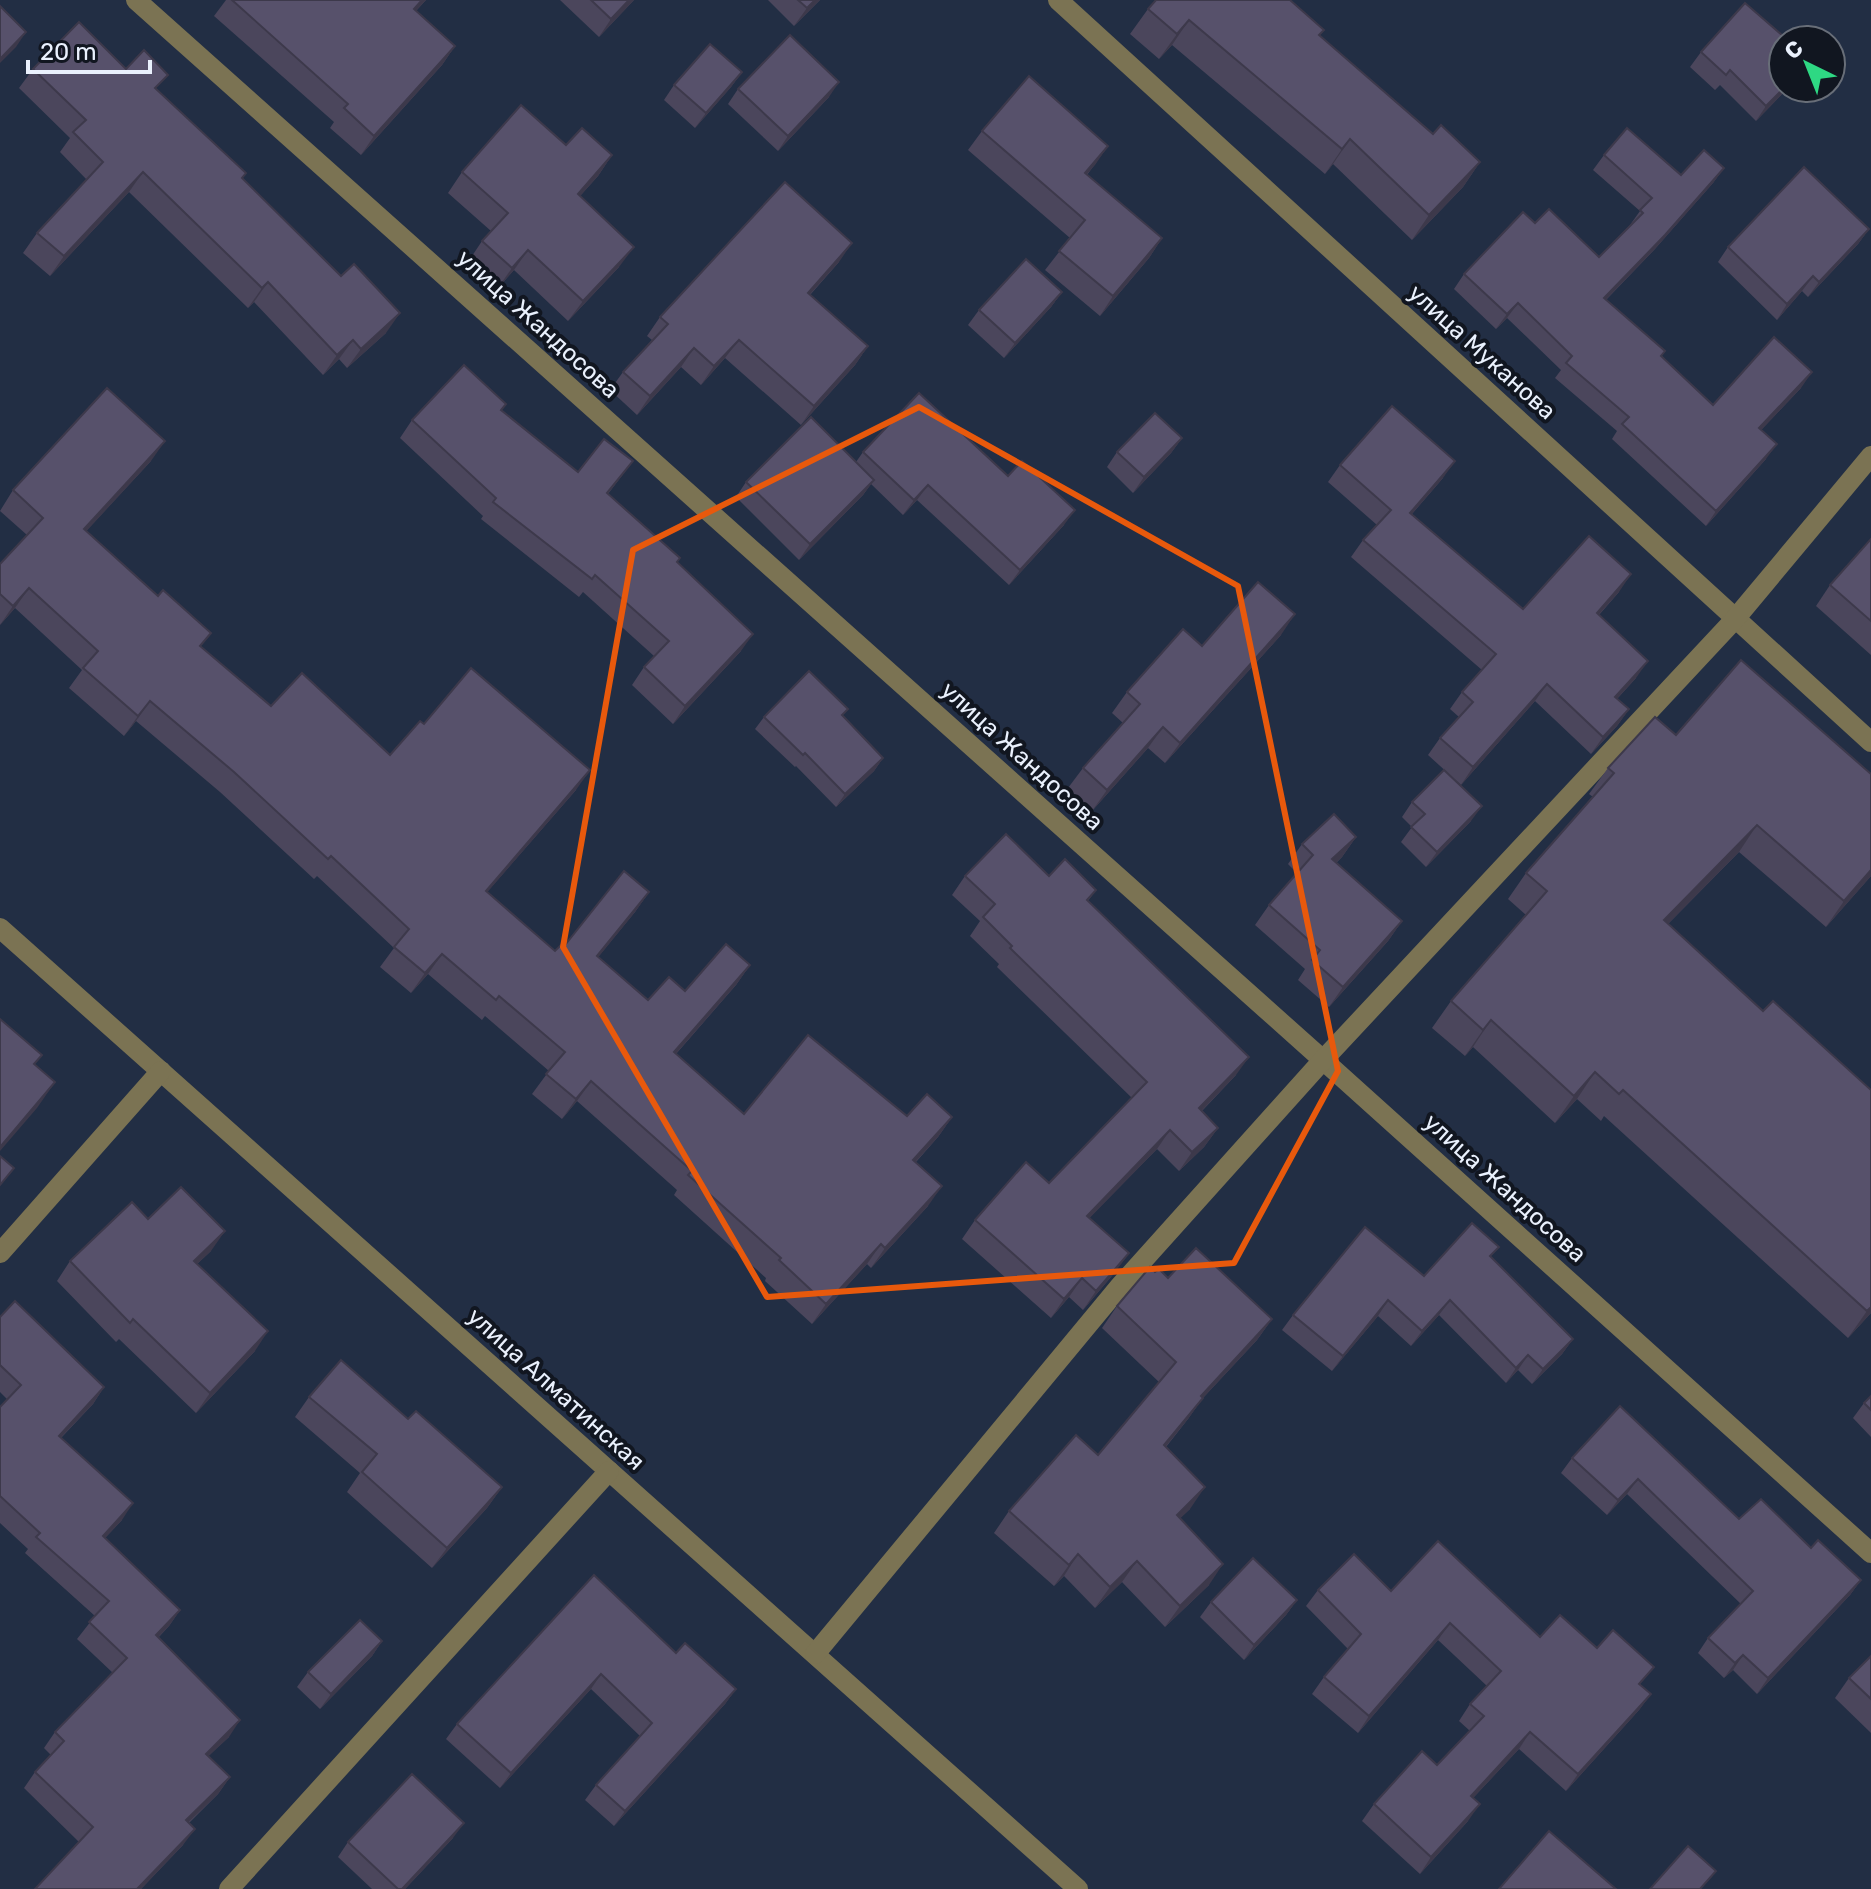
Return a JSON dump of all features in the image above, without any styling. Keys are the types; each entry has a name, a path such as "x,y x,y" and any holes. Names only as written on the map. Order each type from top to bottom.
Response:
{"street":[{"name":"улица Жандосова","path":"136,0 1871,1553"},
{"name":"улица Муканова","path":"1058,0 1871,742"},
{"path":"815,1654 1120,1286 1323,1060 1735,619 1871,456"},
{"name":"улица Алматинская","path":"0,928 1076,1888"},
{"path":"0,1253 161,1071"},
{"path":"229,1889 609,1471"}],"highlighted area":[{"path":"919,407 1238,586 1338,1071 1234,1263 767,1297 563,947 633,550"}],"building":[{"path":"232,0 422,0 414,9 455,46 374,136 344,108 348,104"},
{"path":"591,0 629,0 611,19"},
{"path":"798,0 815,0 807,8"},
{"path":"1156,0 1290,0 1324,30 1319,35 1433,134 1441,125 1480,162 1429,215 1350,139 1342,149 1189,20 1177,34 1148,9"},
{"path":"1745,3 1769,24 1768,104 1766,106 1730,70 1726,75 1701,52"},
{"path":"0,6 26,32 0,59"},
{"path":"79,22 126,69 144,50 168,75 155,88 246,173 242,178 341,276 354,264 400,313 361,349 353,340 337,355 268,282 262,288 143,172 64,256 37,233 103,162 73,132 86,120 33,69"},
{"path":"790,35 839,82 788,136 738,89"},
{"path":"710,44 742,72 706,113 674,85"},
{"path":"1029,76 1108,146 1085,173 1162,238 1113,296 1059,251 1085,220 982,131"},
{"path":"521,105 566,145 582,128 612,155 578,194 634,247 583,301 528,250 512,268 482,241 508,213 462,172"},
{"path":"1627,128 1681,175 1704,150 1724,168 1604,298 1665,351 1661,356 1713,405 1774,337 1812,372 1759,428 1777,444 1716,511 1622,424 1629,417 1566,363 1572,356 1518,303 1507,314 1464,274 1523,212 1535,223 1549,209 1599,257 1643,213 1640,210 1652,198 1604,155"},
{"path":"1804,167 1869,229 1819,282 1813,276 1787,304 1728,247"},
{"path":"785,182 852,243 808,293 868,346 814,406 739,340 714,366 694,348 650,396 623,372 668,324 660,317"},
{"path":"1026,259 1062,292 1015,343 979,310"},
{"path":"464,365 506,404 501,410 578,472 604,439 633,461 607,493 680,558 677,562 753,634 685,706 644,667 669,641 595,575 592,579 493,502 496,498 412,420"},
{"path":"107,388 165,441 84,529 158,596 163,590 211,633 200,646 271,706 302,673 390,755 420,721 424,724 471,668 590,770 486,891 555,951 563,943 565,945 624,871 649,892 597,956 648,1000 669,977 685,991 726,944 750,965 674,1052 744,1114 808,1035 907,1116 927,1094 952,1117 913,1160 942,1186 885,1248 881,1244 826,1304 779,1260 781,1258 688,1175 692,1171 591,1081 576,1099 546,1074 565,1052 499,996 496,1000 442,954 425,973 394,947 409,929 331,856 328,859 234,772 150,701 138,716 83,668 98,651 29,588 13,606 0,594 0,564 43,518 13,490"},
{"path":"919,393 1008,476 1022,461 1075,510 1020,570 928,485 914,500 863,452"},
{"path":"1392,406 1455,461 1410,513 1523,609 1589,536 1631,574 1597,613 1648,661 1615,697 1629,709 1603,737 1547,684 1473,767 1440,738 1473,702 1462,692 1496,654 1363,540 1391,510 1340,465"},
{"path":"1155,413 1182,438 1144,477 1117,452"},
{"path":"811,417 874,480 810,544 746,482"},
{"path":"1871,539 1871,621 1830,585"},
{"path":"1258,582 1295,614 1180,743 1163,727 1107,790 1083,768 1140,704 1127,692 1183,629 1202,646"},
{"path":"1741,660 1871,774 1871,870 1844,901 1757,825 1664,920 1763,1011 1773,1001 1871,1090 1871,1307 1867,1311 1623,1090 1619,1094 1595,1072 1574,1096 1491,1020 1483,1030 1451,1001 1547,891 1526,873 1614,773 1608,768 1655,717 1676,735"},
{"path":"809,671 848,709 842,715 883,758 845,794 764,717"},
{"path":"1444,770 1482,806 1437,852 1411,827 1425,814 1412,802"},
{"path":"1334,814 1356,837 1332,859 1402,921 1343,987 1312,960 1320,950 1269,905 1313,855 1302,844"},
{"path":"1006,834 1049,876 1065,859 1096,890 1087,900 1249,1057 1199,1108 1218,1128 1192,1152 1170,1130 1087,1216 1129,1253 1096,1291 1082,1278 1064,1299 975,1220 1026,1162 1049,1183 1147,1082 1010,948 1012,946 983,917 995,904 965,876"},
{"path":"0,1019 42,1055 34,1064 55,1082 0,1147"},
{"path":"0,1156 14,1168 0,1185"},
{"path":"181,1187 225,1231 194,1261 268,1331 210,1393 133,1319 130,1323 70,1261 132,1202 148,1219"},
{"path":"1472,1223 1499,1247 1490,1256 1573,1339 1543,1369 1528,1355 1516,1368 1450,1300 1422,1331 1388,1300 1343,1356 1293,1315 1365,1227 1424,1276"},
{"path":"1196,1248 1272,1319 1201,1396 1203,1398 1164,1445 1205,1487 1177,1515 1223,1564 1180,1606 1137,1561 1110,1587 1078,1554 1069,1565 1009,1511 1076,1435 1098,1455 1176,1362 1117,1306 1150,1267 1155,1272 1159,1269 1168,1278"},
{"path":"15,1301 104,1387 59,1436 133,1503 103,1536 180,1610 156,1635 240,1720 206,1754 230,1777 186,1820 195,1829 137,1889 35,1889 93,1827 35,1772 64,1741 55,1732 127,1658 89,1622 109,1601 36,1537 40,1533 0,1496 0,1407 21,1385 0,1365 0,1317"},
{"path":"341,1360 408,1419 416,1411 502,1487 447,1548 362,1472 377,1454 309,1397"},
{"path":"1871,1396 1871,1410 1864,1403"},
{"path":"1620,1406 1739,1519 1761,1499 1811,1548 1818,1540 1861,1580 1768,1678 1743,1655 1735,1663 1708,1638 1753,1591 1638,1479 1618,1500 1572,1458"},
{"path":"1438,1541 1540,1637 1560,1615 1597,1648 1613,1630 1654,1667 1639,1684 1651,1694 1578,1774 1530,1732 1471,1796 1480,1804 1431,1857 1374,1804 1422,1751 1437,1765 1484,1716 1470,1704 1501,1671 1450,1623 1369,1716 1324,1677 1361,1634 1318,1590 1354,1554 1391,1591"},
{"path":"1253,1558 1297,1600 1254,1645 1211,1602"},
{"path":"594,1575 676,1653 685,1643 736,1689 625,1811 596,1785 652,1723 601,1674 511,1773 457,1724"},
{"path":"360,1620 382,1641 331,1694 308,1672"},
{"path":"1871,1656 1871,1699 1849,1678"},
{"path":"412,1774 464,1823 402,1889 398,1889 348,1842"},
{"path":"1549,1831 1616,1889 1499,1889"},
{"path":"1688,1846 1716,1871 1700,1889 1650,1889"}]}
